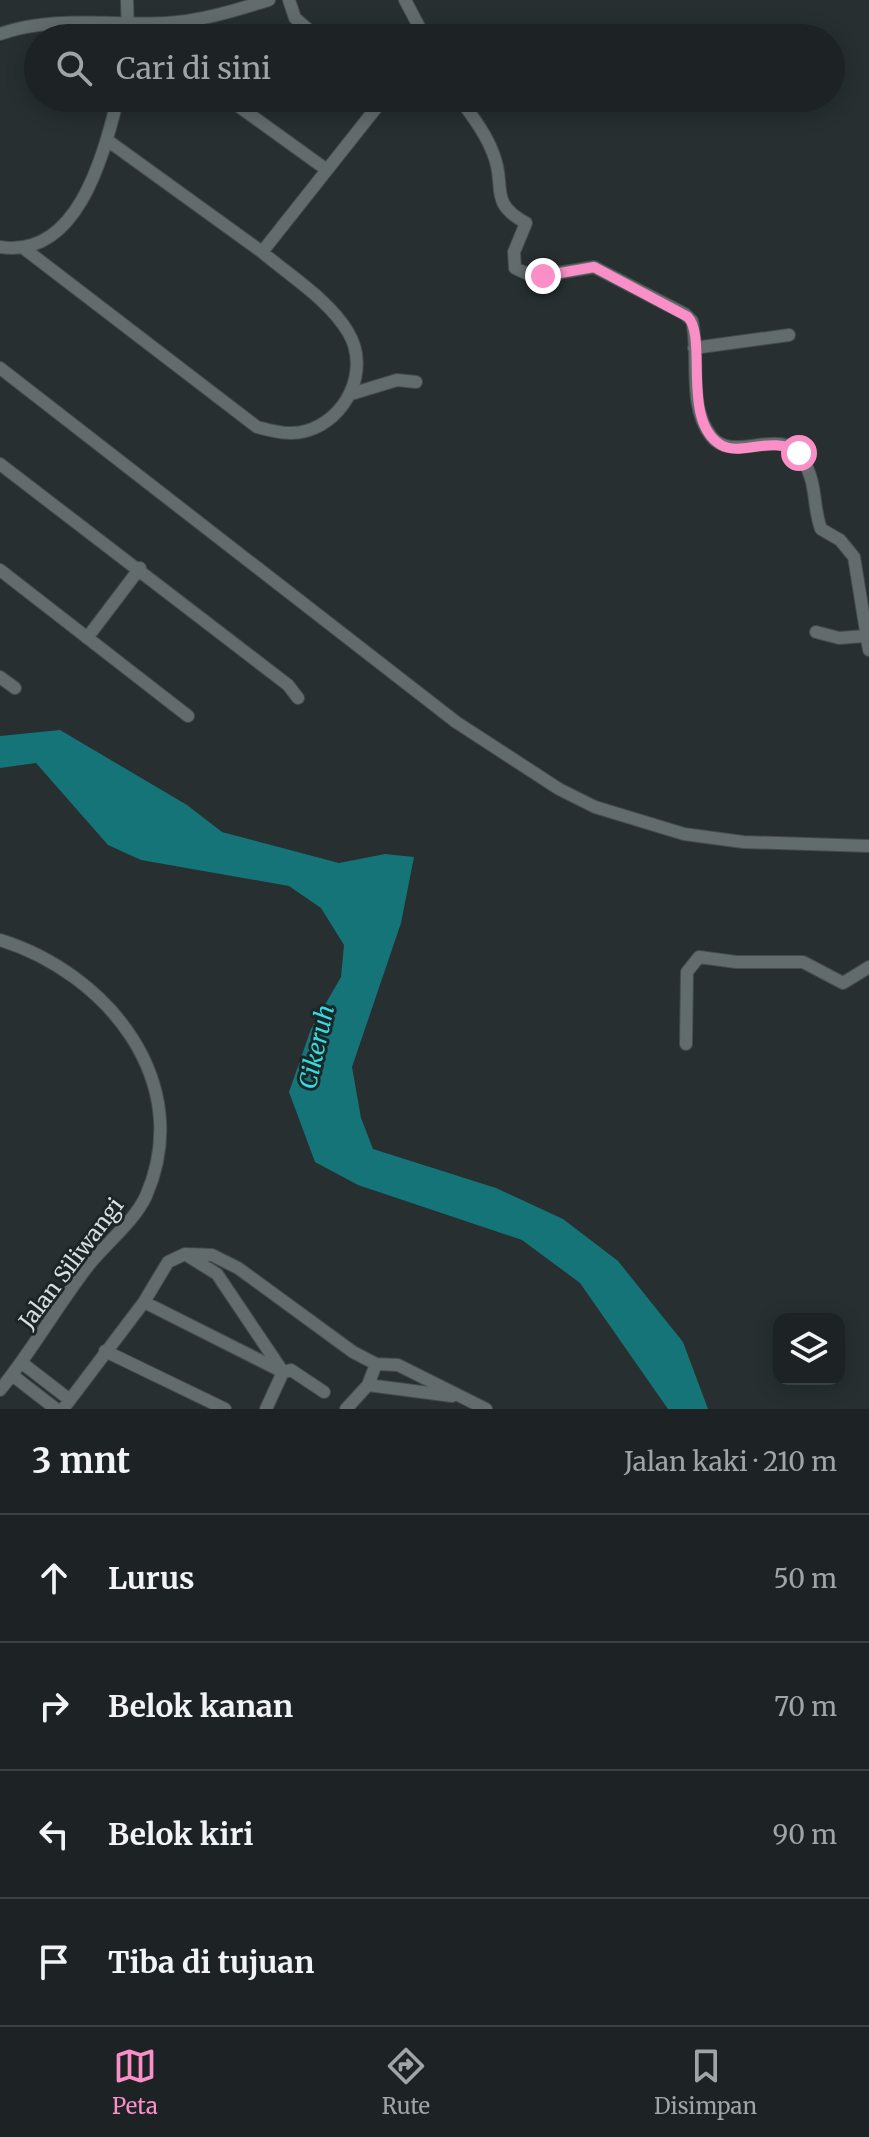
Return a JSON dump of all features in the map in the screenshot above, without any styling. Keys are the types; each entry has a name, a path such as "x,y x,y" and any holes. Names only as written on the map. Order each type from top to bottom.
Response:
{"street":[{"path":"127,0 130,23"},
{"path":"43,24 199,19 269,0"},
{"path":"289,0 295,18 302,24"},
{"path":"405,0 418,24"},
{"path":"199,19 201,24"},
{"path":"0,34 24,28"},
{"path":"26,250 41,243 69,220 99,165 114,112"},
{"path":"246,112 327,170"},
{"path":"262,252 373,112"},
{"path":"469,112 483,131 496,160 500,202 510,214 526,223 514,252 515,268 534,277 587,267 610,272 688,317 692,321 699,401 711,436 727,447 780,444 791,448 804,461 816,489 821,529 840,540 854,557 869,650"},
{"path":"0,247 26,250 257,427 281,434 304,432 331,418 351,394 356,378 351,336 340,319 262,252 107,140"},
{"path":"694,348 789,335"},
{"path":"0,368 456,722 559,789 595,807 684,834 743,842 869,846"},
{"path":"351,394 397,380 416,382"},
{"path":"0,464 140,568 288,685 298,698"},
{"path":"87,638 140,568"},
{"path":"0,570 188,716"},
{"path":"816,632 839,638 865,636"},
{"path":"0,677 15,688"},
{"name":"Jalan Siliwangi","path":"0,940 28,949 85,983 137,1040 155,1082 161,1116 156,1162 145,1198 88,1266 0,1390"},
{"path":"686,1044 687,972 699,957 736,962 803,962 843,983 869,967"},
{"path":"65,1407 144,1302 168,1262 185,1254 212,1255 238,1268 353,1352 376,1364 398,1365 486,1409"},
{"path":"185,1254 217,1274 283,1372"},
{"path":"144,1302 283,1372 291,1370 324,1392"},
{"path":"105,1351 225,1409"},
{"path":"22,1363 65,1407"},
{"path":"346,1409 368,1385 376,1364"},
{"path":"266,1409 283,1372"},
{"path":"12,1375 65,1407"},
{"path":"368,1385 466,1398"}],"water":[{"name":"Cikeruh","path":"60,730 187,805 222,832 339,863 385,854 414,857 401,923 352,1067 361,1118 373,1149 496,1188 563,1219 618,1261 683,1342 708,1409 668,1409 580,1283 522,1240 358,1185 315,1162 289,1092 311,1029 341,977 344,945 321,908 289,886 141,860 108,845 36,763 0,768 0,736"}],"route":[{"path":"543,276 594,267 610,272 688,317 694,328 699,401 711,436 727,447 780,444 799,453"}]}
